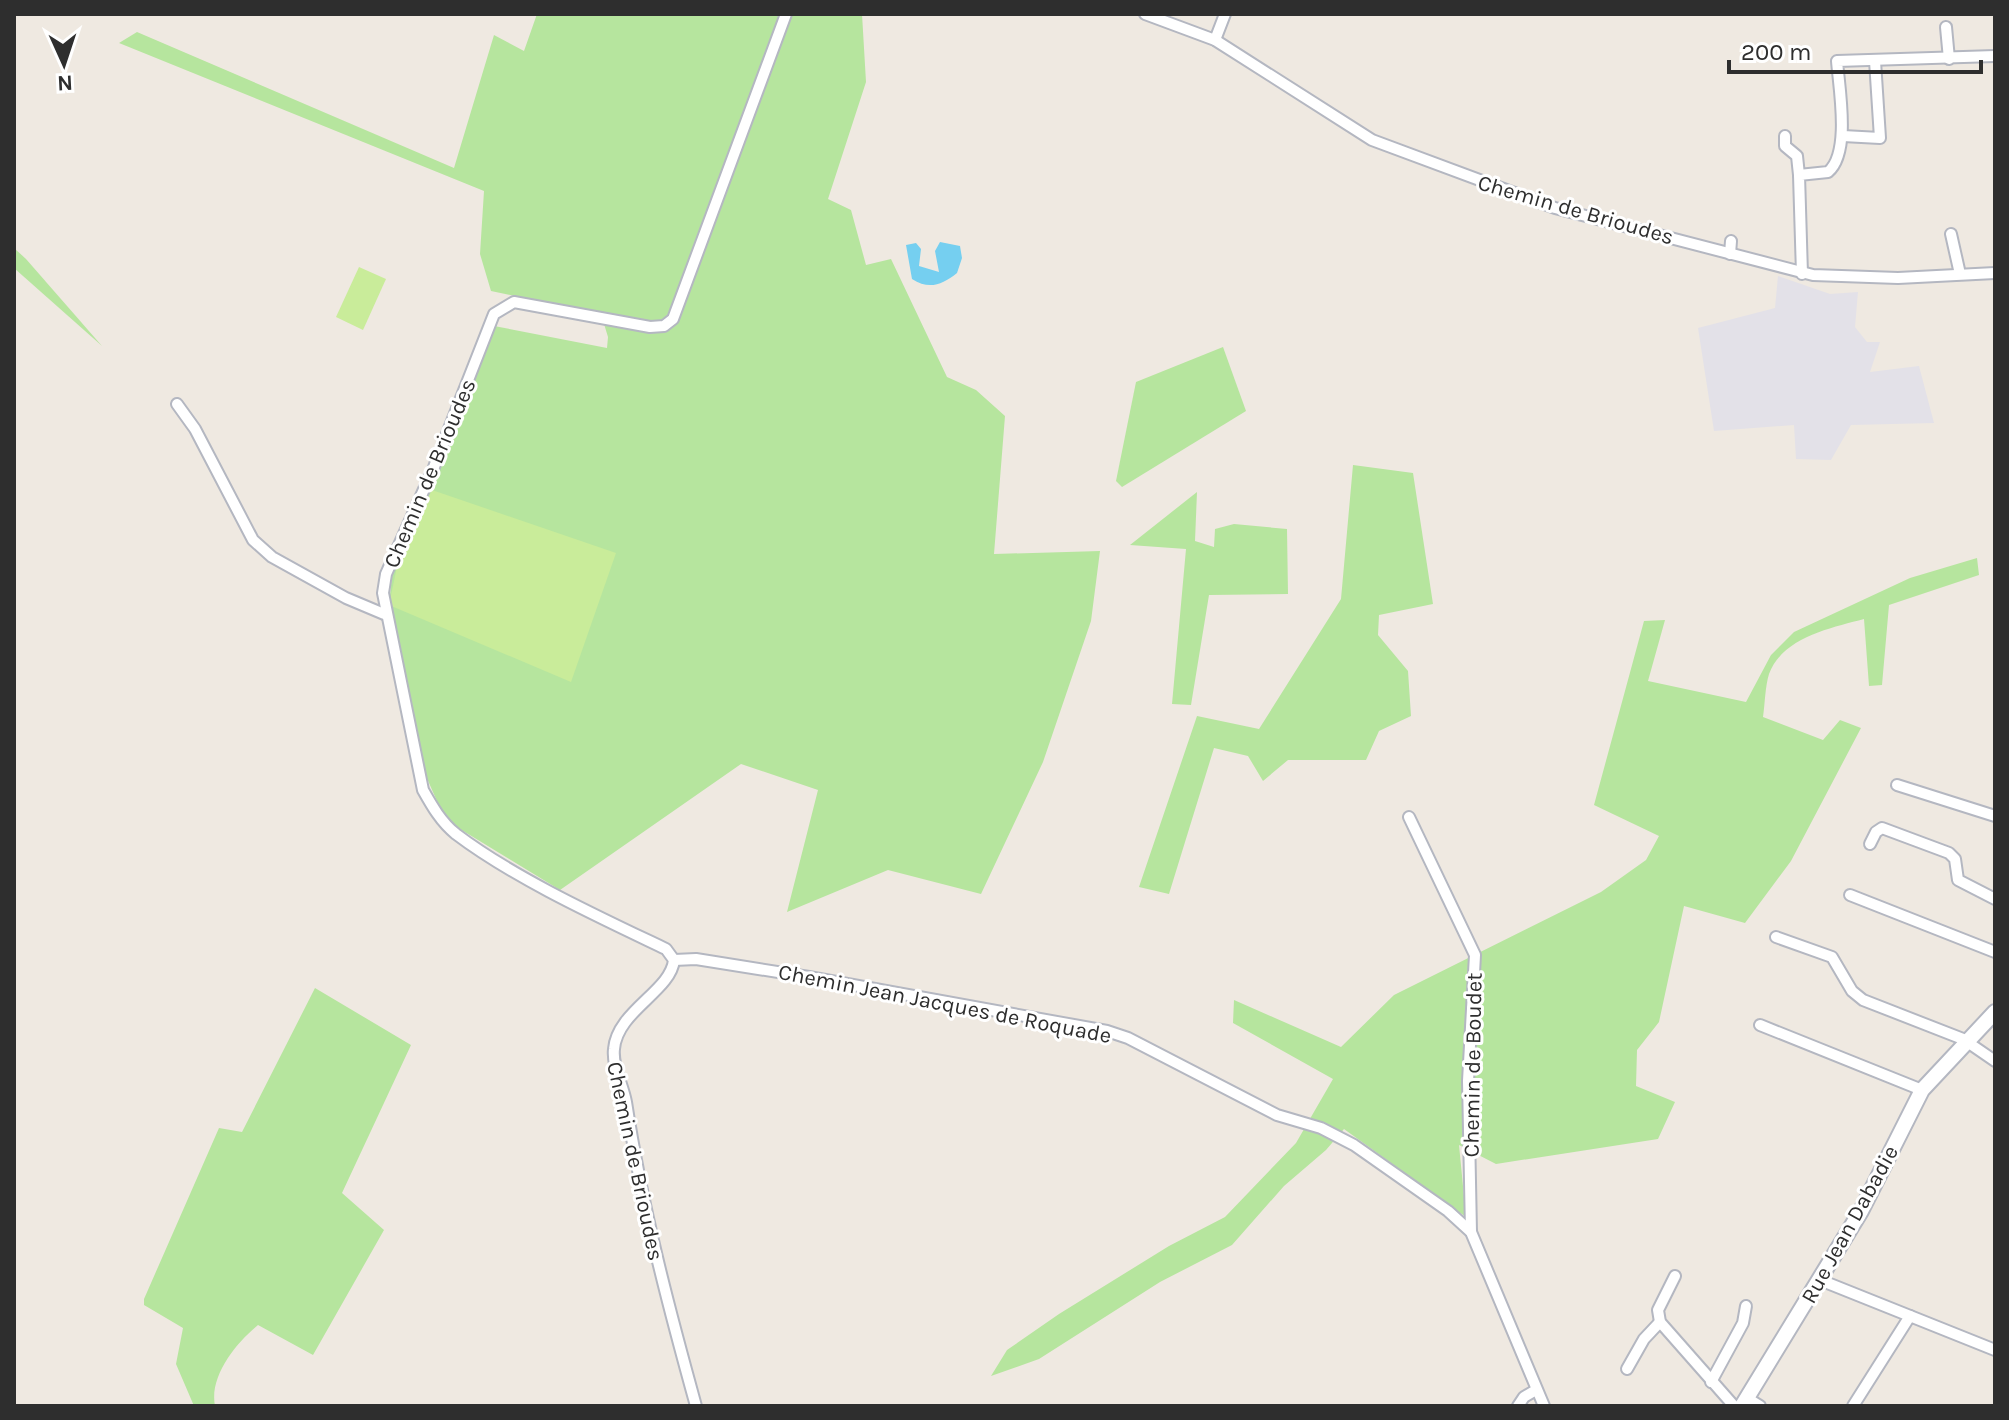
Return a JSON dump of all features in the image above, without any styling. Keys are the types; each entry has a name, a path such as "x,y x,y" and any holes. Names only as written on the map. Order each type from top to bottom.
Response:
{"street":[{"name":"Chemin de Brioudes","path":"696,1406 662,1281 634,1162 623,1085 614,1059 618,1033 641,1002 667,977 674,960 666,949 576,905 475,846 454,833 436,813 423,790 384,614 386,574 434,467 494,314 514,302 650,327 664,326 673,319 786,14"},
{"path":"1215,40 1225,14"},
{"name":"Chemin de Brioudes","path":"1148,15 1215,40 1372,140 1555,208 1802,274 1898,278 1995,273"},
{"path":"1946,27 1949,59"},
{"path":"1799,175 1832,169 1843,136 1837,61 1995,56"},
{"path":"1843,136 1880,138 1875,61"},
{"path":"1785,136 1785,146 1797,156 1802,274"},
{"path":"1951,234 1960,274"},
{"path":"1730,254 1731,241"},
{"path":"177,404 195,429 253,540 272,557 346,598 384,614"},
{"path":"1897,785 1995,816"},
{"name":"Chemin de Boudet","path":"1409,817 1475,955 1468,1081 1471,1232"},
{"path":"1870,844 1882,828 1949,853 1955,859 1958,880 1995,899"},
{"path":"1850,895 1995,952"},
{"path":"1776,937 1832,957 1852,991 1863,1000 1967,1042 1995,1061"},
{"name":"Chemin Jean Jacques de Roquade","path":"674,960 696,959 809,977 1107,1031 1128,1038 1277,1115 1321,1128 1354,1145 1448,1211 1471,1232 1544,1406"},
{"name":"Rue Jean Dabadie","path":"1750,1405 1861,1211 1922,1090 1995,1012"},
{"path":"1760,1025 1922,1090"},
{"path":"1675,1276 1658,1310 1660,1322 1711,1382 1750,1405"},
{"path":"1820,1280 1995,1350"},
{"path":"1711,1382 1743,1323 1746,1306"},
{"path":"1853,1406 1910,1316"},
{"path":"1627,1369 1644,1339 1660,1322"},
{"path":"1518,1406 1524,1397 1536,1390"}],"shaded area":[{"path":"1778,276 1830,294 1858,292 1855,327 1867,342 1880,342 1870,372 1919,366 1934,423 1851,425 1831,460 1796,459 1794,425 1714,431 1698,328 1775,308"}],"green space":[{"path":"537,14 862,14 866,82 828,199 851,210 866,265 891,259 947,377 976,390 1005,416 994,554 1100,551 1091,621 1043,762 981,894 888,870 787,912 818,790 741,764 560,890 455,826 440,808 422,767 389,605 392,575 494,326 607,348 608,337 601,314 491,291 480,254 484,191 119,43 137,32 454,168 494,35 524,51"},
{"path":"14,248 26,259 102,346 14,268"},
{"path":"359,267 386,279 363,330 336,317"},
{"path":"1223,347 1246,411 1122,487 1116,481 1136,382"},
{"path":"1353,465 1413,473 1433,604 1379,615 1378,635 1408,671 1411,716 1379,731 1366,760 1288,760 1263,781 1248,756 1214,748 1169,894 1139,887 1197,716 1259,729 1341,599"},
{"path":"432,490 616,553 571,682 389,605 399,557"},
{"path":"1197,492 1195,541 1214,547 1215,529 1234,524 1287,529 1288,594 1209,595 1191,705 1172,704 1186,549 1130,545"},
{"path":"1977,558 1979,575 1889,605 1882,685 1869,686 1864,619 1809,636 1785,651 1776,661 1769,674 1763,717 1823,740 1840,720 1861,728 1791,861 1745,923 1684,906 1659,1022 1637,1050 1636,1086 1675,1102 1658,1139 1496,1164 1459,1145 1466,1217 1344,1129 1326,1150 1284,1186 1232,1245 1160,1282 1039,1359 991,1376 1007,1350 1059,1314 1169,1246 1225,1217 1296,1143 1333,1079 1233,1023 1234,1000 1341,1047 1394,995 1601,892 1646,860 1659,836 1594,805 1644,621 1665,620 1648,681 1746,702 1771,655 1794,632 1910,578"},
{"path":"315,988 411,1045 342,1193 384,1230 313,1355 258,1325 241,1341 220,1372 214,1395 215,1406 194,1406 176,1364 183,1328 144,1305 144,1299 219,1128 242,1132"}],"water":[{"path":"940,242 960,246 962,258 957,273 935,285 912,279 906,245 916,243 921,249 919,266 939,272 935,251"}]}
